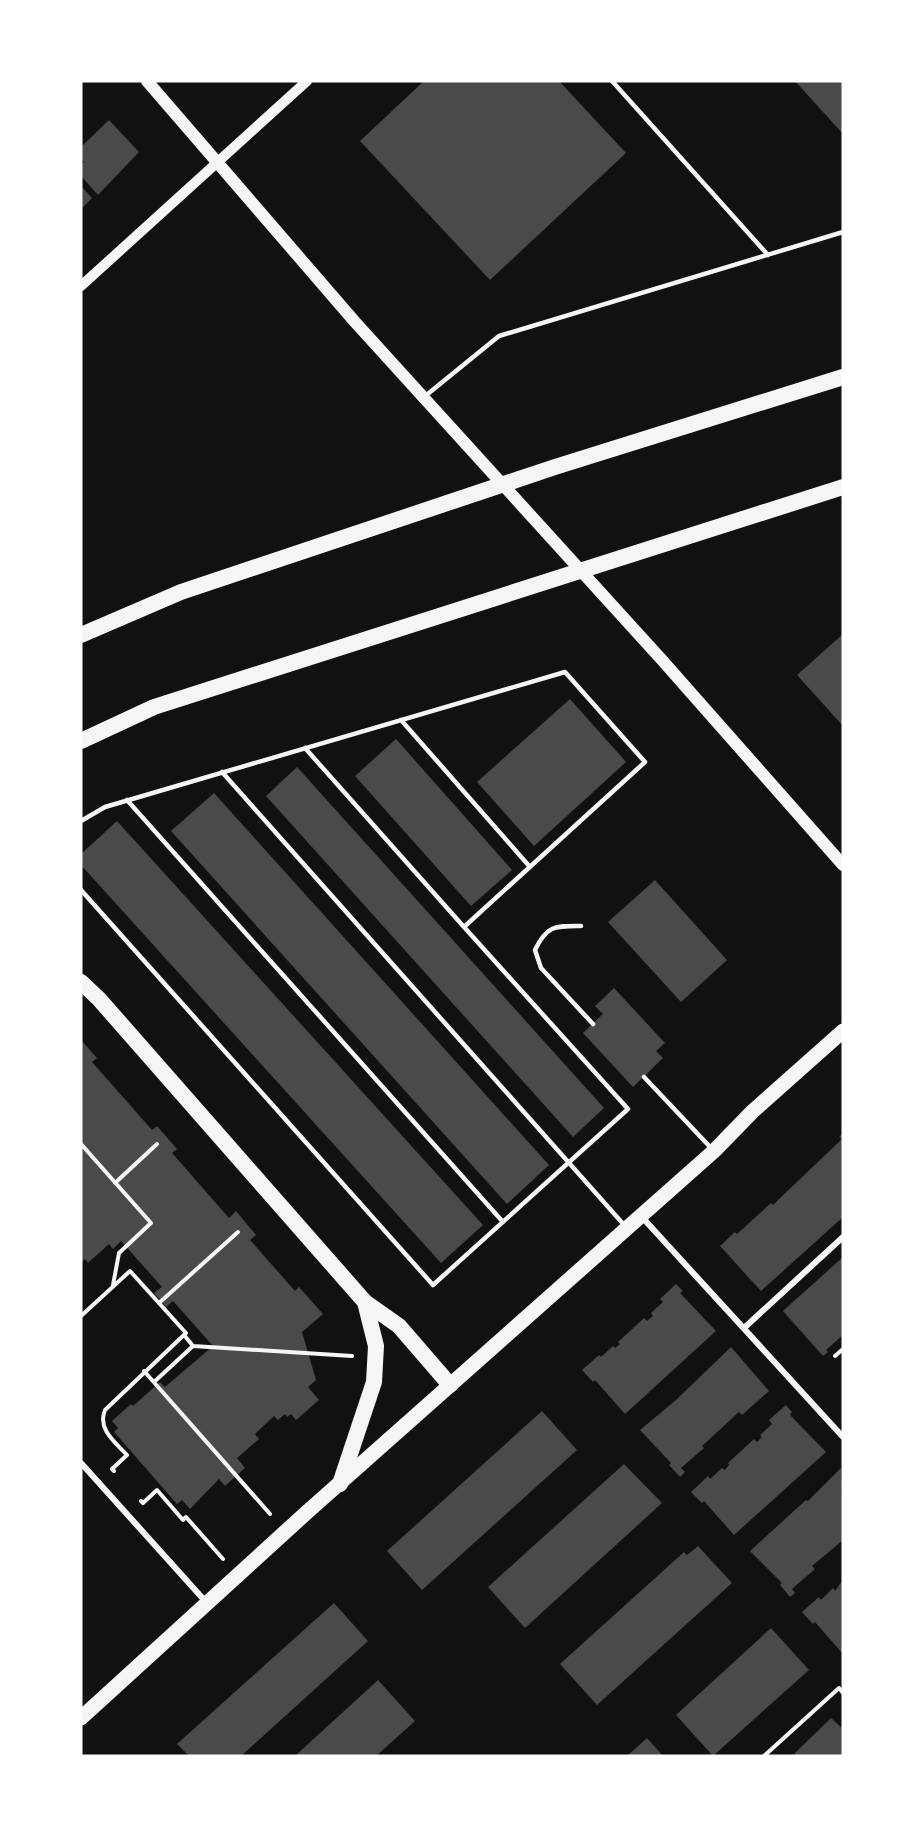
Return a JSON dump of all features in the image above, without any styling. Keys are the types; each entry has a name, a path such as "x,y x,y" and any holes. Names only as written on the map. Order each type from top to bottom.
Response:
{"highway":[{"path":"81,635 192,589 555,467 843,377"},
{"path":"81,741 154,707 843,487"},
{"path":"81,982 99,999 365,1302 399,1326 450,1385"},
{"path":"340,1484 374,1382 376,1346 365,1302"}],"main road":[{"path":"147,81 343,308 623,616 843,865"},
{"path":"81,1718 206,1603 714,1151 753,1111 843,1031"}],"street":[{"path":"81,286 307,81"},
{"path":"641,1216 843,1437"},
{"path":"744,1328 843,1237"},
{"path":"81,1463 206,1603"}],"lane":[{"path":"612,81 768,255"},
{"path":"424,397 499,336 843,232"},
{"path":"81,821 105,807 126,800 565,672 645,762 464,927"},
{"path":"401,720 530,867"},
{"path":"81,890 433,1285 628,1109 305,748"},
{"path":"222,772 627,1228"},
{"path":"126,800 503,1222"},
{"path":"580,926 555,926 542,934 535,950 541,968 593,1024"},
{"path":"644,1077 714,1151"}],"path":[{"path":"81,1144 151,1223 118,1253 113,1286"},
{"path":"116,1183 157,1144"},
{"path":"159,1303 238,1232"},
{"path":"81,1316 130,1271 186,1333 184,1335 193,1346"},
{"path":"120,1477 112,1469 127,1455 103,1428 102,1418 110,1402 184,1335"},
{"path":"154,1382 193,1346 375,1358"},
{"path":"835,1356 843,1349"},
{"path":"144,1371 286,1532"},
{"path":"135,1494 143,1503 157,1490 183,1520 186,1517 238,1575"},
{"path":"764,1756 839,1688 843,1693"}],"building":[{"path":"424,81 559,81 626,153 490,280 360,141"},
{"path":"795,81 843,81 843,134"},
{"path":"109,120 139,152 98,195 81,176 81,165 84,162 81,158 81,147"},
{"path":"81,186 92,198 81,209"},
{"path":"843,634 843,726 797,675"},
{"path":"570,699 626,762 534,846 477,782"},
{"path":"396,739 512,870 471,906 355,776"},
{"path":"297,767 604,1108 573,1137 266,796"},
{"path":"214,793 549,1165 507,1204 171,831"},
{"path":"117,821 483,1225 441,1263 81,865 81,854"},
{"path":"655,880 727,960 681,1002 608,922"},
{"path":"614,988 665,1043 656,1051 663,1058 633,1087 583,1033 603,1014 595,1006"},
{"path":"81,1040 97,1058 92,1062 152,1130 157,1126 177,1149 172,1153 229,1218 236,1211 256,1235 250,1240 295,1291 299,1287 323,1314 302,1332 316,1380 308,1387 319,1400 296,1420 291,1414 287,1417 285,1414 278,1420 274,1416 255,1434 259,1439 237,1458 245,1468 225,1486 219,1479 190,1509 182,1500 177,1504 114,1432 118,1428 112,1421 160,1382 165,1387 213,1346 173,1301 166,1307 154,1293 162,1287 121,1241 113,1249 109,1244 88,1263 85,1259 81,1263"},
{"path":"843,1133 843,1217 761,1291 720,1246 771,1203 773,1205 842,1139 839,1137"},
{"path":"843,1257 843,1335 826,1350 828,1352 823,1356 783,1311"},
{"path":"676,1284 683,1291 680,1293 716,1331 625,1414 595,1380 593,1382 582,1370 599,1355 601,1357 613,1346 615,1348 620,1344 618,1342 644,1318 647,1321 653,1316 651,1313 663,1302 660,1299"},
{"path":"731,1347 769,1391 742,1415 739,1412 702,1446 704,1448 681,1468 685,1472 680,1477 669,1465 671,1463 640,1430 676,1400"},
{"path":"786,1405 792,1412 790,1415 826,1452 734,1535 704,1501 702,1503 691,1492 708,1476 710,1479 722,1468 725,1470 728,1463 754,1439 757,1442 762,1437 760,1435 772,1424 769,1420"},
{"path":"542,1411 577,1450 422,1590 387,1551"},
{"path":"624,1464 662,1503 525,1628 488,1587"},
{"path":"841,1468 843,1540 812,1566 815,1569 792,1589 795,1593 790,1597 780,1585 782,1583 750,1551 806,1500 808,1501"},
{"path":"698,1546 732,1583 597,1705 560,1664 684,1552 687,1555"},
{"path":"843,1580 843,1654 815,1622 813,1624 802,1612 819,1597 821,1600 833,1588 835,1591"},
{"path":"334,1603 368,1641 241,1756 189,1756 177,1744"},
{"path":"771,1628 809,1670 713,1756 676,1715"},
{"path":"378,1680 415,1721 376,1756 295,1756"},
{"path":"831,1718 843,1729 843,1756 795,1756 795,1753"},
{"path":"647,1738 663,1756 627,1756"}]}
